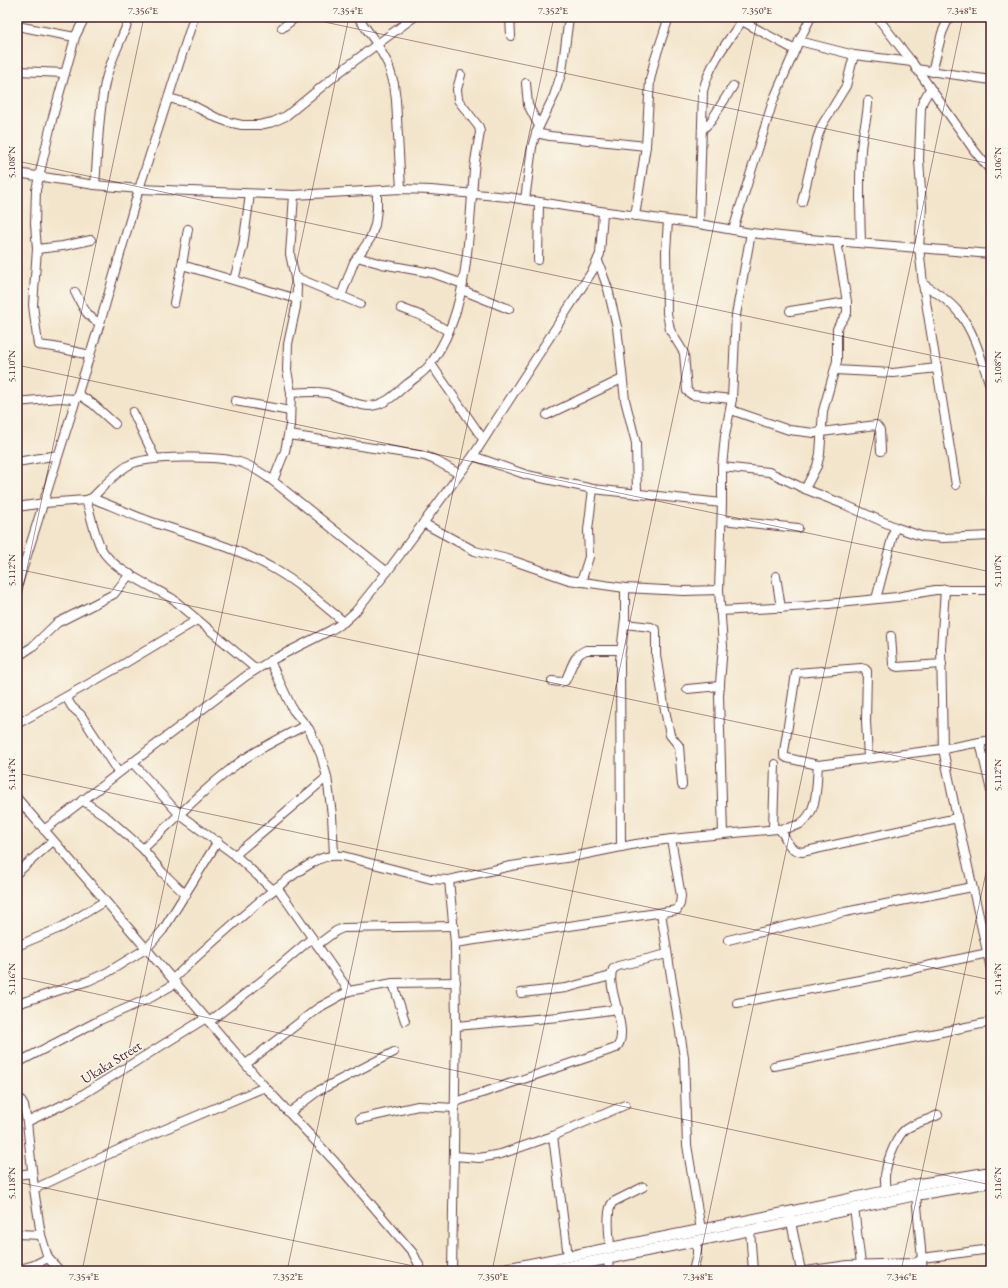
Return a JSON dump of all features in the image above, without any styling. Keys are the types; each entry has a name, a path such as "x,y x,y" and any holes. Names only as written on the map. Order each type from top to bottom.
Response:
{"main road":[{"path":"553,1270 750,1230 790,1217 914,1185 991,1172"},
{"path":"495,1271 701,1230 854,1208 916,1195 991,1182"}],"street":[{"path":"85,17 75,37 50,128 36,190 37,249 33,305 38,345 90,355"},
{"path":"95,185 101,106 105,83 111,62 130,17"},
{"path":"17,586 90,355 139,189 194,17"},
{"path":"282,28 296,17"},
{"path":"358,17 377,44 388,64 394,84 401,189"},
{"path":"169,98 190,104 228,122 242,125 259,125 273,122 286,116 341,71 414,17"},
{"path":"510,17 511,36"},
{"path":"525,200 532,147 538,130 554,96 562,71 569,17"},
{"path":"635,216 646,146 650,80 655,59 669,17"},
{"path":"733,230 773,101 811,17"},
{"path":"877,17 991,171"},
{"path":"932,72 942,33 949,17"},
{"path":"699,224 703,92 707,76 714,60 738,19 795,50"},
{"path":"17,26 75,37"},
{"path":"799,41 854,55 914,66 932,72 991,80"},
{"path":"802,202 817,138 822,125 846,86 854,55"},
{"path":"17,71 65,73"},
{"path":"291,392 319,392 360,405 370,406 381,404 390,399 431,364 440,349 456,313 463,287 474,171 480,132 479,127 458,100 457,89 461,75"},
{"path":"526,83 528,106 538,130 550,136 646,146"},
{"path":"702,130 711,121 733,86"},
{"path":"930,88 921,108 919,158 922,207 919,247 923,284 956,485"},
{"path":"861,243 859,207 861,151 868,117 868,101"},
{"path":"17,173 95,185 139,189 294,196 401,189 431,190 525,200 603,212 699,224 752,233 991,254"},
{"path":"341,296 354,262 370,239 375,225 377,191"},
{"path":"234,280 243,246 250,194"},
{"path":"274,481 289,435 291,392 286,370 288,344 296,307 297,287 290,254 294,196"},
{"path":"538,260 539,202"},
{"path":"44,830 118,772 256,669 344,622 355,612 387,572 473,456 598,262 603,212"},
{"path":"668,220 666,251 666,313 670,330 684,353 686,391 692,395 732,399"},
{"path":"174,303 188,229"},
{"path":"722,834 719,708 723,646 719,590 722,520 722,467 725,436 731,410 736,315 752,233"},
{"path":"37,249 63,246 91,240"},
{"path":"805,489 817,466 820,454 825,402 837,361 837,329 838,324 847,313 847,302 837,241"},
{"path":"357,257 382,264 432,273 509,309"},
{"path":"598,262 608,290 617,327 625,400 636,443 637,494"},
{"path":"182,265 296,299"},
{"path":"295,277 360,304"},
{"path":"923,284 945,298 959,312 966,322 973,337 991,388"},
{"path":"75,292 89,317 100,322"},
{"path":"790,311 847,302"},
{"path":"401,308 422,316 448,331"},
{"path":"431,364 483,439"},
{"path":"835,370 893,373 937,368"},
{"path":"547,415 622,379"},
{"path":"17,402 77,396 94,404 115,424"},
{"path":"235,401 290,411"},
{"path":"731,410 789,430 814,433 876,425 879,426 880,430 881,451"},
{"path":"133,412 155,458"},
{"path":"289,435 425,456 459,474"},
{"path":"17,462 58,455"},
{"path":"473,456 527,475 593,490 722,503"},
{"path":"89,499 125,467 141,460 155,458 226,458 240,462 255,469 274,481 387,572"},
{"path":"722,467 769,472 895,527 922,536 943,538 991,536"},
{"path":"581,582 589,557 588,526 593,490"},
{"path":"89,499 101,547 106,556 116,565 173,600 256,669"},
{"path":"17,507 89,499 223,545 253,558 297,582 344,622"},
{"path":"722,520 798,528"},
{"path":"423,523 475,551 512,560 569,580 625,588 684,591 719,590"},
{"path":"876,599 895,527"},
{"path":"17,657 32,647 57,623 114,594 130,574"},
{"path":"776,576 781,608"},
{"path":"621,847 620,650 625,624 625,588"},
{"path":"720,611 781,608 876,599 945,589 991,590"},
{"path":"945,589 942,664 943,749 956,818 991,969"},
{"path":"17,724 159,644 197,620"},
{"path":"625,624 651,627 656,630 656,655 664,705 670,735 678,746 682,785"},
{"path":"891,636 893,664 895,666 942,664"},
{"path":"552,680 561,682 565,681 574,660 586,650 620,650"},
{"path":"270,661 293,710 309,729 321,755 327,778 332,815 334,855"},
{"path":"868,758 866,721 867,671 865,668 799,672 795,675 784,756 787,758 818,765 943,749 991,740"},
{"path":"687,689 720,686"},
{"path":"66,697 72,707 81,716 118,772"},
{"path":"143,849 212,784 242,761 264,747 306,725"},
{"path":"980,742 991,791"},
{"path":"132,762 180,815 218,841 275,889 349,991"},
{"path":"775,764 776,829"},
{"path":"17,1063 100,1020 152,997 174,981 218,937 275,889 314,862 334,855 343,856 431,879 449,880 511,866 572,857 671,839 776,829 800,824 808,816 814,804 818,765"},
{"path":"235,855 327,778"},
{"path":"17,798 265,1087 335,1162 413,1253 422,1271"},
{"path":"82,800 108,818 143,849 186,895"},
{"path":"776,829 785,836 788,846 794,851 802,852 956,818"},
{"path":"455,943 677,910 680,904 681,896 671,839"},
{"path":"17,873 53,841"},
{"path":"17,1004 88,981 108,972 147,948 164,930 218,841"},
{"path":"449,880 454,926 456,982 452,1271"},
{"path":"728,940 845,912 972,887"},
{"path":"17,946 62,927 105,902"},
{"path":"660,913 684,1057 687,1145 701,1230"},
{"path":"317,945 336,931 343,928 454,926"},
{"name":"Ukaka Street","path":"27,1122 77,1098 207,1020 264,979 312,938"},
{"path":"737,1003 862,980 988,953"},
{"path":"360,1119 418,1106 455,1105 616,1048 620,1044 621,1038 618,1009 611,976 613,969 618,966 667,954"},
{"path":"521,993 566,988 611,976"},
{"path":"246,1064 318,1008 349,991 393,983 456,982"},
{"path":"393,983 405,1021"},
{"path":"456,1026 559,1017 618,1009"},
{"path":"774,1066 991,1022"},
{"path":"289,1113 318,1091 394,1052"},
{"path":"34,1189 137,1141 265,1087"},
{"path":"17,1094 24,1106 27,1122 32,1173 41,1235 48,1258 60,1271"},
{"path":"454,1156 479,1158 501,1154 553,1136 625,1105"},
{"path":"886,1192 886,1170 894,1146 903,1132 907,1128 938,1115"},
{"path":"553,1136 568,1257"},
{"path":"17,1175 32,1173"},
{"path":"610,1248 608,1218 611,1205 613,1202 643,1187"},
{"path":"916,1195 923,1271"},
{"path":"854,1208 861,1264"},
{"path":"790,1217 801,1271"},
{"path":"750,1230 753,1271"},
{"path":"17,1234 41,1235"},
{"path":"693,1271 698,1255 697,1241"},
{"path":"806,1271 861,1264 911,1263 917,1262 922,1258 991,1249"},
{"path":"22,1270 48,1258"},
{"path":"608,1259 609,1271"}]}
